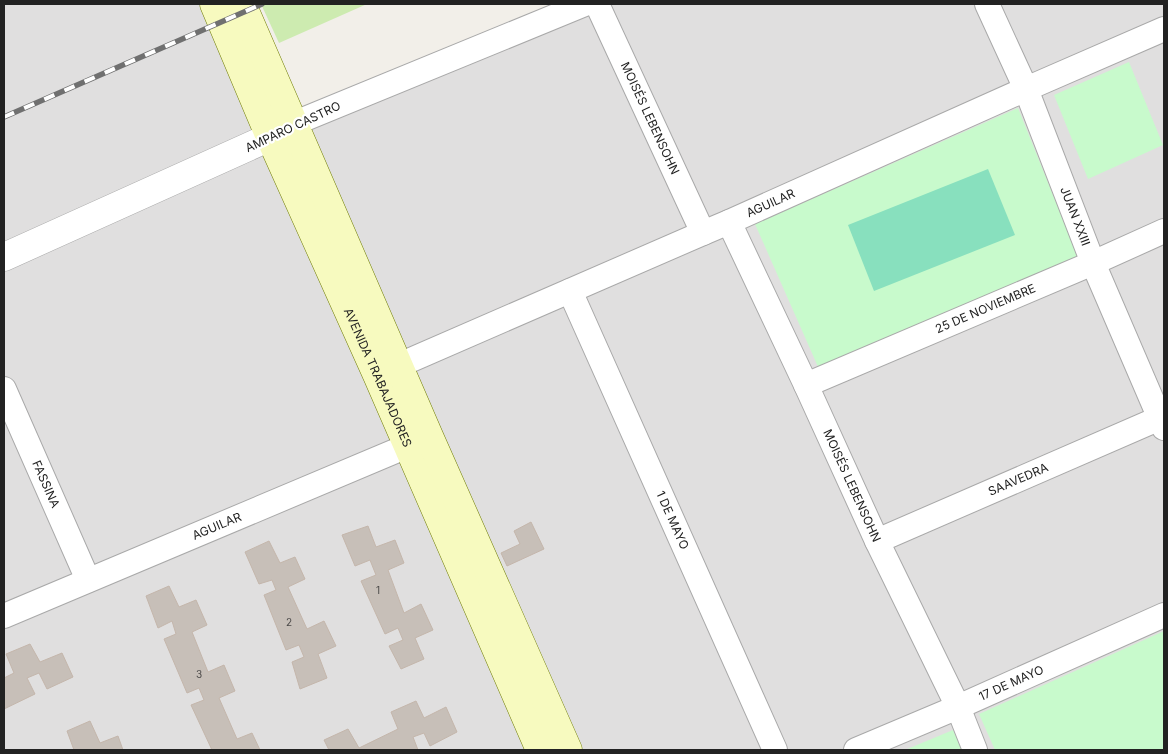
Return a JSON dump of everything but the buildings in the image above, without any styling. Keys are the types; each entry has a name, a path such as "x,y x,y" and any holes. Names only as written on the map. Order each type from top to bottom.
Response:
{"main road":[{"name":"AVENIDA TRABAJADORES","path":"214,4 270,137 388,370"},
{"name":"AVENIDA TRABAJADORES","path":"242,4 295,123 388,370 419,441 568,750"},
{"name":"AVENIDA TRABAJADORES","path":"419,441 540,750"}],"street":[{"name":"AMPARO CASTRO","path":"4,257 270,137 295,123 585,4"},
{"name":"MOISÉS LEBENSOHN","path":"597,4 703,233"},
{"name":"JUAN XXIII","path":"987,4 1026,89 1093,263 1162,423"},
{"name":"AGUILAR","path":"388,370 729,222 1164,29"},
{"name":"MOISÉS LEBENSOHN","path":"729,222 806,385 876,541 958,707 976,750"},
{"name":"25 DE NOVIEMBRE","path":"806,385 1164,231"},
{"name":"1 DE MAYO","path":"570,291 775,750"},
{"name":"FASSINA","path":"4,389 88,580"},
{"name":"SAAVEDRA","path":"876,541 1162,423"},
{"name":"AGUILAR","path":"4,616 419,441"},
{"name":"17 DE MAYO","path":"856,750 958,707 1164,615"}],"shaded area":[{"path":"4,4 242,4 295,123 585,4 1164,4 1164,750 4,750"}],"green space":[{"path":"261,4 367,4 279,43"},
{"path":"1129,62 1163,145 1088,179 1054,95"},
{"path":"1018,108 1078,257 819,369 755,224"},
{"path":"988,169 1015,235 874,291 848,225"},
{"path":"1164,631 1164,750 995,750 979,714"},
{"path":"953,730 962,750 905,750"}],"railway":[{"path":"4,117 262,4"}]}
